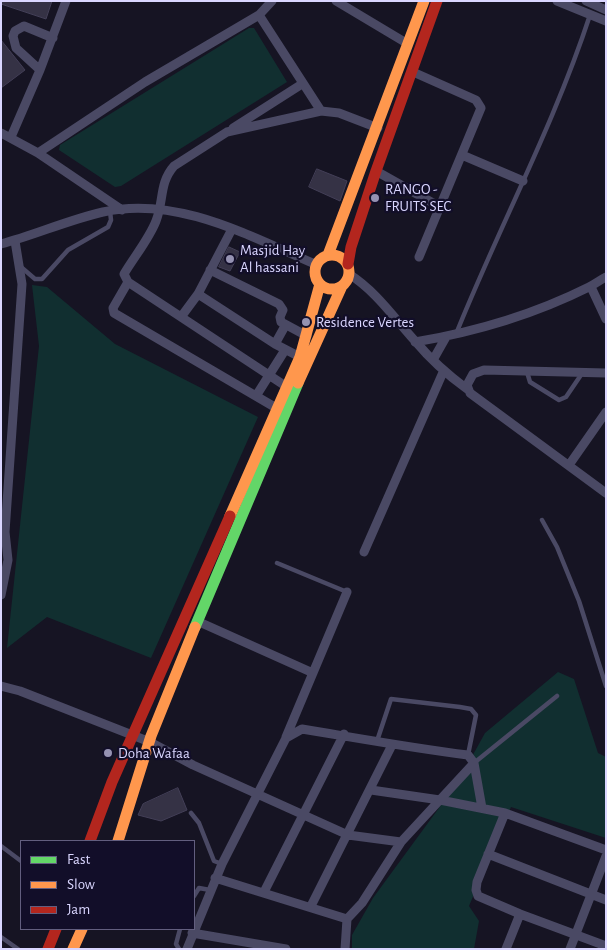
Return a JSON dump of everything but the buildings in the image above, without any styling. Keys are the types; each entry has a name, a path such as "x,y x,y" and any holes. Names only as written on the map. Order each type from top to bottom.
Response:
{"street":[{"path":"11,137 53,38 66,1"},
{"path":"38,153 145,82 259,15 272,1"},
{"path":"336,1 408,44"},
{"path":"342,286 328,289 320,284 315,275 316,265 328,255 378,128 424,1"},
{"path":"118,840 150,742 197,622 309,357 342,286 348,269 351,247 376,171 437,1"},
{"path":"558,1 606,21"},
{"path":"590,15 590,2 606,10"},
{"path":"259,15 321,111"},
{"path":"40,70 16,48 13,36 15,31 24,26 53,38"},
{"path":"413,72 476,100 479,104 480,113 419,257"},
{"path":"286,387 128,282 124,274 155,223 164,180 174,166 302,84"},
{"path":"227,132 321,111 339,113 378,128"},
{"path":"1,133 38,153 122,210"},
{"path":"462,155 523,181"},
{"path":"376,171 440,207"},
{"path":"1,244 110,211 159,209 182,213 232,229 316,265"},
{"path":"181,317 198,294 232,229"},
{"path":"1,594 8,560 3,531 22,284 16,241"},
{"path":"328,255 342,258 348,269 370,289 415,342 475,397 606,493"},
{"path":"210,270 279,304 283,310 280,321 285,326 306,336"},
{"path":"415,342 451,336 532,312 591,287 606,277"},
{"path":"128,282 113,308 114,312 278,409"},
{"path":"90,840 112,782 300,357 320,284"},
{"path":"591,287 606,320"},
{"path":"198,294 275,344 300,357"},
{"path":"275,344 285,326"},
{"path":"433,360 451,336"},
{"path":"256,396 286,350"},
{"path":"364,552 444,370"},
{"path":"467,389 468,380 480,370 606,373"},
{"path":"569,465 606,412"},
{"path":"195,926 215,878 286,738 347,592"},
{"path":"197,622 313,673"},
{"path":"1,686 150,742 193,766 348,834 401,842"},
{"path":"286,738 302,729 344,734 392,745 468,755 474,763 482,808"},
{"path":"264,892 344,734"},
{"path":"311,906 392,745"},
{"path":"345,949 347,919 362,903 401,842 474,763"},
{"path":"371,790 440,800 505,813 606,850"},
{"path":"505,813 477,882 476,893 487,901 606,946"},
{"path":"488,854 606,900"},
{"path":"570,949 606,856"},
{"path":"215,878 311,906 347,919"},
{"path":"506,949 520,914"},
{"path":"48,949 56,930"},
{"path":"73,949 82,930"},
{"path":"187,949 193,930"},
{"path":"192,933 286,949"}],"lane":[{"path":"451,336 523,181 564,86 590,15"},
{"path":"21,267 36,279 42,279 68,250 108,227 111,223 110,211"},
{"path":"527,370 530,382 559,400 566,397 583,372"},
{"path":"542,520 557,547 579,601 605,683"},
{"path":"277,563 347,592"},
{"path":"474,763 557,696"},
{"path":"377,742 391,699 460,707 471,709 476,715 468,755"},
{"path":"191,813 199,823 214,861 222,864"},
{"path":"1,846 20,860"},
{"path":"195,894 199,888 210,890"},
{"path":"179,949 176,944 180,930"},
{"path":"1,937 18,949"}],"green space":[{"path":"249,28 254,28 287,82 121,186 115,187 59,150 60,145"},
{"path":"32,285 47,287 115,344 258,417 151,658 47,617 7,648 39,346"},
{"path":"558,672 574,679 598,753 606,757 606,838 511,807 469,906 479,921 474,949 352,949 352,935 373,898 458,782 485,733"}],"traffic: fast":[{"path":"195,627 298,383"}],"traffic: slow":[{"path":"328,255 424,1"},
{"path":"332,255 339,256 344,260 348,265 349,272 348,279 344,284 339,288 332,289 325,288 320,284 316,279 315,272 316,265 320,260 325,256 332,255"},
{"path":"230,516 300,357 320,284"},
{"path":"298,383 342,286"},
{"path":"118,840 151,736 195,627"},
{"path":"73,949 82,930"}],"traffic: jam":[{"path":"348,264 351,247 376,171 437,1"},
{"path":"90,840 112,782 230,516"},
{"path":"48,949 56,930"}],"place":[{"name":"RANGO - FRUITS SEC","path":"375,198"},
{"name":"Masjid Hay Al hassani","path":"230,259"},
{"name":"Residence Vertes","path":"306,322"},
{"name":"Doha Wafaa","path":"108,753"}]}
